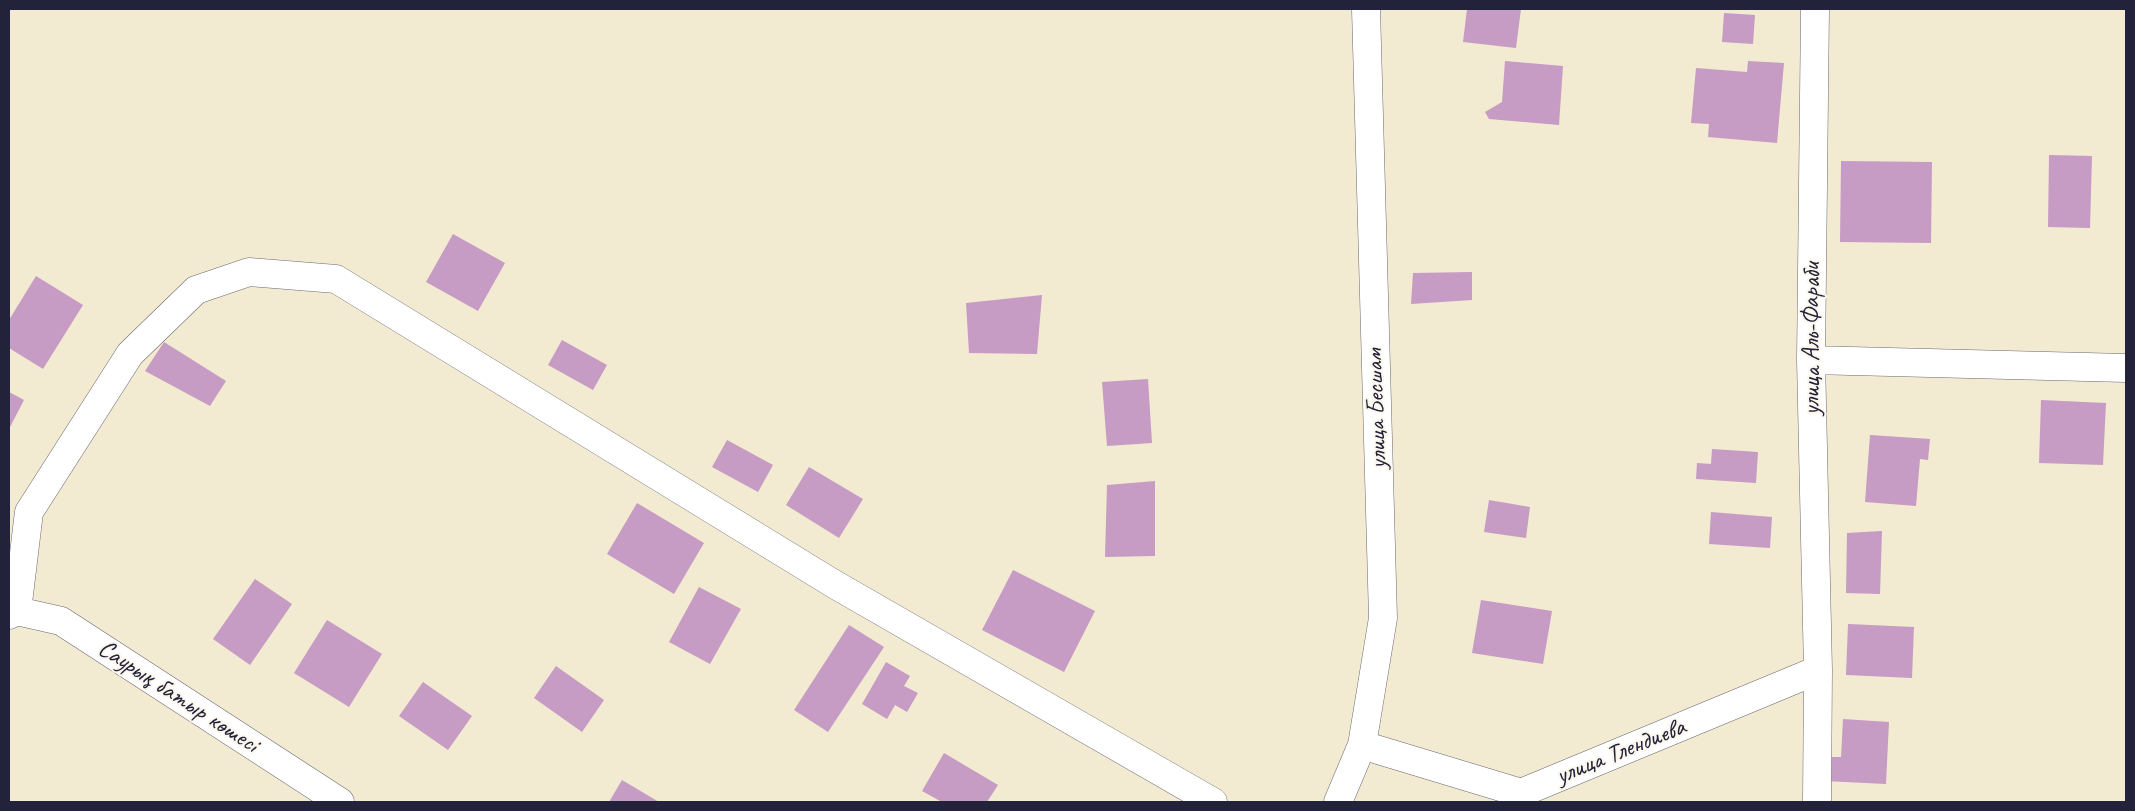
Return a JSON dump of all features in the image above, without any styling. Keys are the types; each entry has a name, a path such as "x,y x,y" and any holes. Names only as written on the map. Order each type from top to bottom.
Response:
{"street":[{"name":"улица Бесшам","path":"1338,802 1362,745 1383,618 1366,9"},
{"name":"улица Аль-Фараби","path":"1814,9 1811,360 1818,670 1817,802"},
{"path":"13,613 29,512 130,354 196,290 249,272 336,279 834,584 1213,802"},
{"path":"1811,360 2126,368"},
{"name":"Саурық батыр көшесі","path":"13,613 61,622 334,800"},
{"name":"улица Тлендиева","path":"1362,745 1521,793 1818,670"}],"building":[{"path":"1467,9 1521,9 1516,48 1463,42"},
{"path":"1724,13 1755,15 1753,44 1722,42"},
{"path":"1505,61 1563,66 1559,125 1489,119 1485,112 1502,102"},
{"path":"1748,61 1784,63 1777,143 1708,137 1709,124 1691,123 1696,68 1747,72"},
{"path":"2049,155 2092,156 2090,228 2048,227"},
{"path":"1841,161 1932,162 1931,243 1840,242"},
{"path":"453,234 505,263 478,311 426,282"},
{"path":"1472,272 1472,300 1411,304 1413,273"},
{"path":"36,276 83,305 43,369 9,348 9,320"},
{"path":"1042,295 1037,354 969,353 966,303"},
{"path":"562,340 607,365 593,390 548,365"},
{"path":"164,342 226,381 210,406 145,371"},
{"path":"1148,379 1152,443 1107,446 1102,382"},
{"path":"9,392 24,400 9,429"},
{"path":"2041,400 2106,403 2103,465 2039,463"},
{"path":"1870,435 1930,439 1928,460 1920,459 1916,506 1865,502"},
{"path":"727,440 773,465 758,492 712,467"},
{"path":"1712,449 1758,452 1756,483 1696,479 1697,463 1711,464"},
{"path":"809,467 863,499 839,538 786,505"},
{"path":"1155,481 1155,556 1105,557 1107,485"},
{"path":"1489,500 1530,507 1526,538 1484,532"},
{"path":"637,503 704,543 674,594 607,554"},
{"path":"1711,512 1772,517 1770,548 1709,544"},
{"path":"1882,531 1880,594 1846,593 1847,533"},
{"path":"1013,570 1095,611 1064,672 982,630"},
{"path":"255,579 292,604 250,665 213,639"},
{"path":"699,587 741,609 710,664 669,642"},
{"path":"1481,600 1552,611 1543,664 1472,653"},
{"path":"327,620 382,654 349,707 294,673"},
{"path":"1848,624 1914,627 1912,678 1846,675"},
{"path":"849,625 884,647 828,732 794,710"},
{"path":"886,662 910,676 904,686 918,693 907,712 895,705 887,719 862,704"},
{"path":"556,666 604,700 582,732 534,698"},
{"path":"423,682 472,716 448,750 399,716"},
{"path":"1843,719 1889,722 1886,784 1825,781 1827,757 1841,757"},
{"path":"944,753 998,785 987,802 942,802 922,791"},
{"path":"622,780 659,802 609,802"}]}
